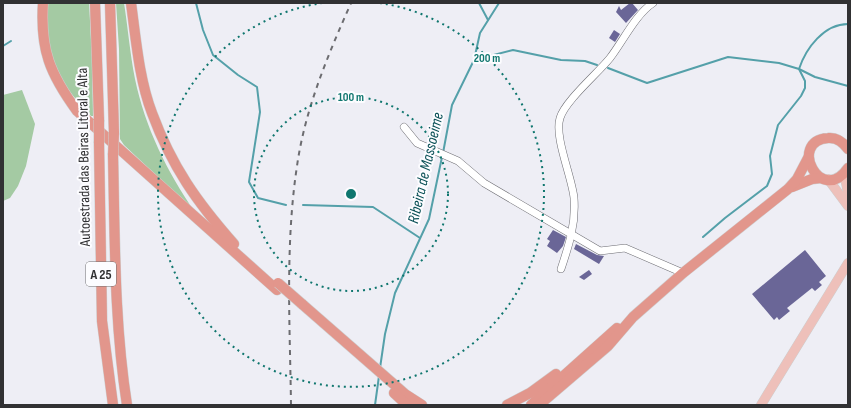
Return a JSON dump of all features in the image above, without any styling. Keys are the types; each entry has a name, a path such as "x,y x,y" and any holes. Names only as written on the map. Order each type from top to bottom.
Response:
{"highway":[{"path":"44,3 42,24 45,52 57,82 77,111 278,286 405,394 422,405"},
{"name":"Autoestrada das Beiras Litoral e Alta","path":"95,3 99,120 102,321 113,405"},
{"name":"Autoestrada das Beiras Litoral e Alta","path":"110,3 117,320 121,367 127,405"},
{"path":"131,3 141,68 152,113 179,173 205,211 240,250 407,405"},
{"path":"539,405 608,346 633,317 683,272 788,189 797,179 812,147 821,139 843,139 848,149"},
{"path":"808,158 812,170 824,178"},
{"path":"788,189 805,181 840,177 846,170"},
{"path":"531,405 580,359 616,328 633,317"},
{"path":"507,405 530,393 580,359"},
{"path":"550,405 573,377"}],"main road":[{"path":"846,170 848,193"},
{"path":"824,178 848,206"},
{"path":"761,405 848,263"}],"street":[{"path":"561,269 573,236 574,197 560,140 560,118 572,99 611,57 632,27 653,3"},
{"path":"404,126 417,143 458,161 484,183 600,251 625,248 683,272"}],"green space":[{"path":"48,3 89,3 93,116 91,116 68,89 50,57 45,30"},
{"path":"116,3 124,3 135,79 139,97 151,132 166,165 195,212 124,145 120,139 119,49"},
{"path":"22,90 35,124 26,166 18,186 10,198 3,201 3,95"}],"building":[{"path":"632,3 638,10 626,23 616,12 619,6 621,10"},
{"path":"614,30 620,34 615,42 609,38"},
{"path":"553,230 566,237 563,246 557,253 547,246 550,241 547,239"},
{"path":"576,244 597,255 604,256 599,264 574,249"},
{"path":"805,250 826,276 819,282 822,285 815,291 812,288 787,308 790,311 779,320 777,317 774,320 752,294"},
{"path":"589,270 592,274 584,280 579,277"}],"waterway":[{"path":"196,3 203,30 213,55 238,75 257,87 260,112 249,182 258,198 286,205"},
{"path":"479,3 488,20"},
{"path":"474,60 480,33 499,3"},
{"path":"703,237 767,186 772,174 770,156 778,125 801,96 805,88 805,81 799,69 802,61 811,46 824,33 831,28 848,24"},
{"path":"3,46 11,41"},
{"name":"Ribeira de Massoeime","path":"443,153 452,105 474,60 513,50 561,60 585,61 597,65"},
{"name":"Ribeira de Massoeime","path":"608,68 647,83 728,57 779,63 799,69 815,77 848,86"},
{"name":"Ribeira de Massoeime","path":"380,368 385,334 395,293 429,219 442,157"},
{"path":"303,205 373,207 420,238"},
{"name":"Ribeira de Massoeime","path":"375,405 379,376"}],"railway":[{"path":"291,405 289,286 291,226 297,166 306,124 318,83 351,3"}]}
